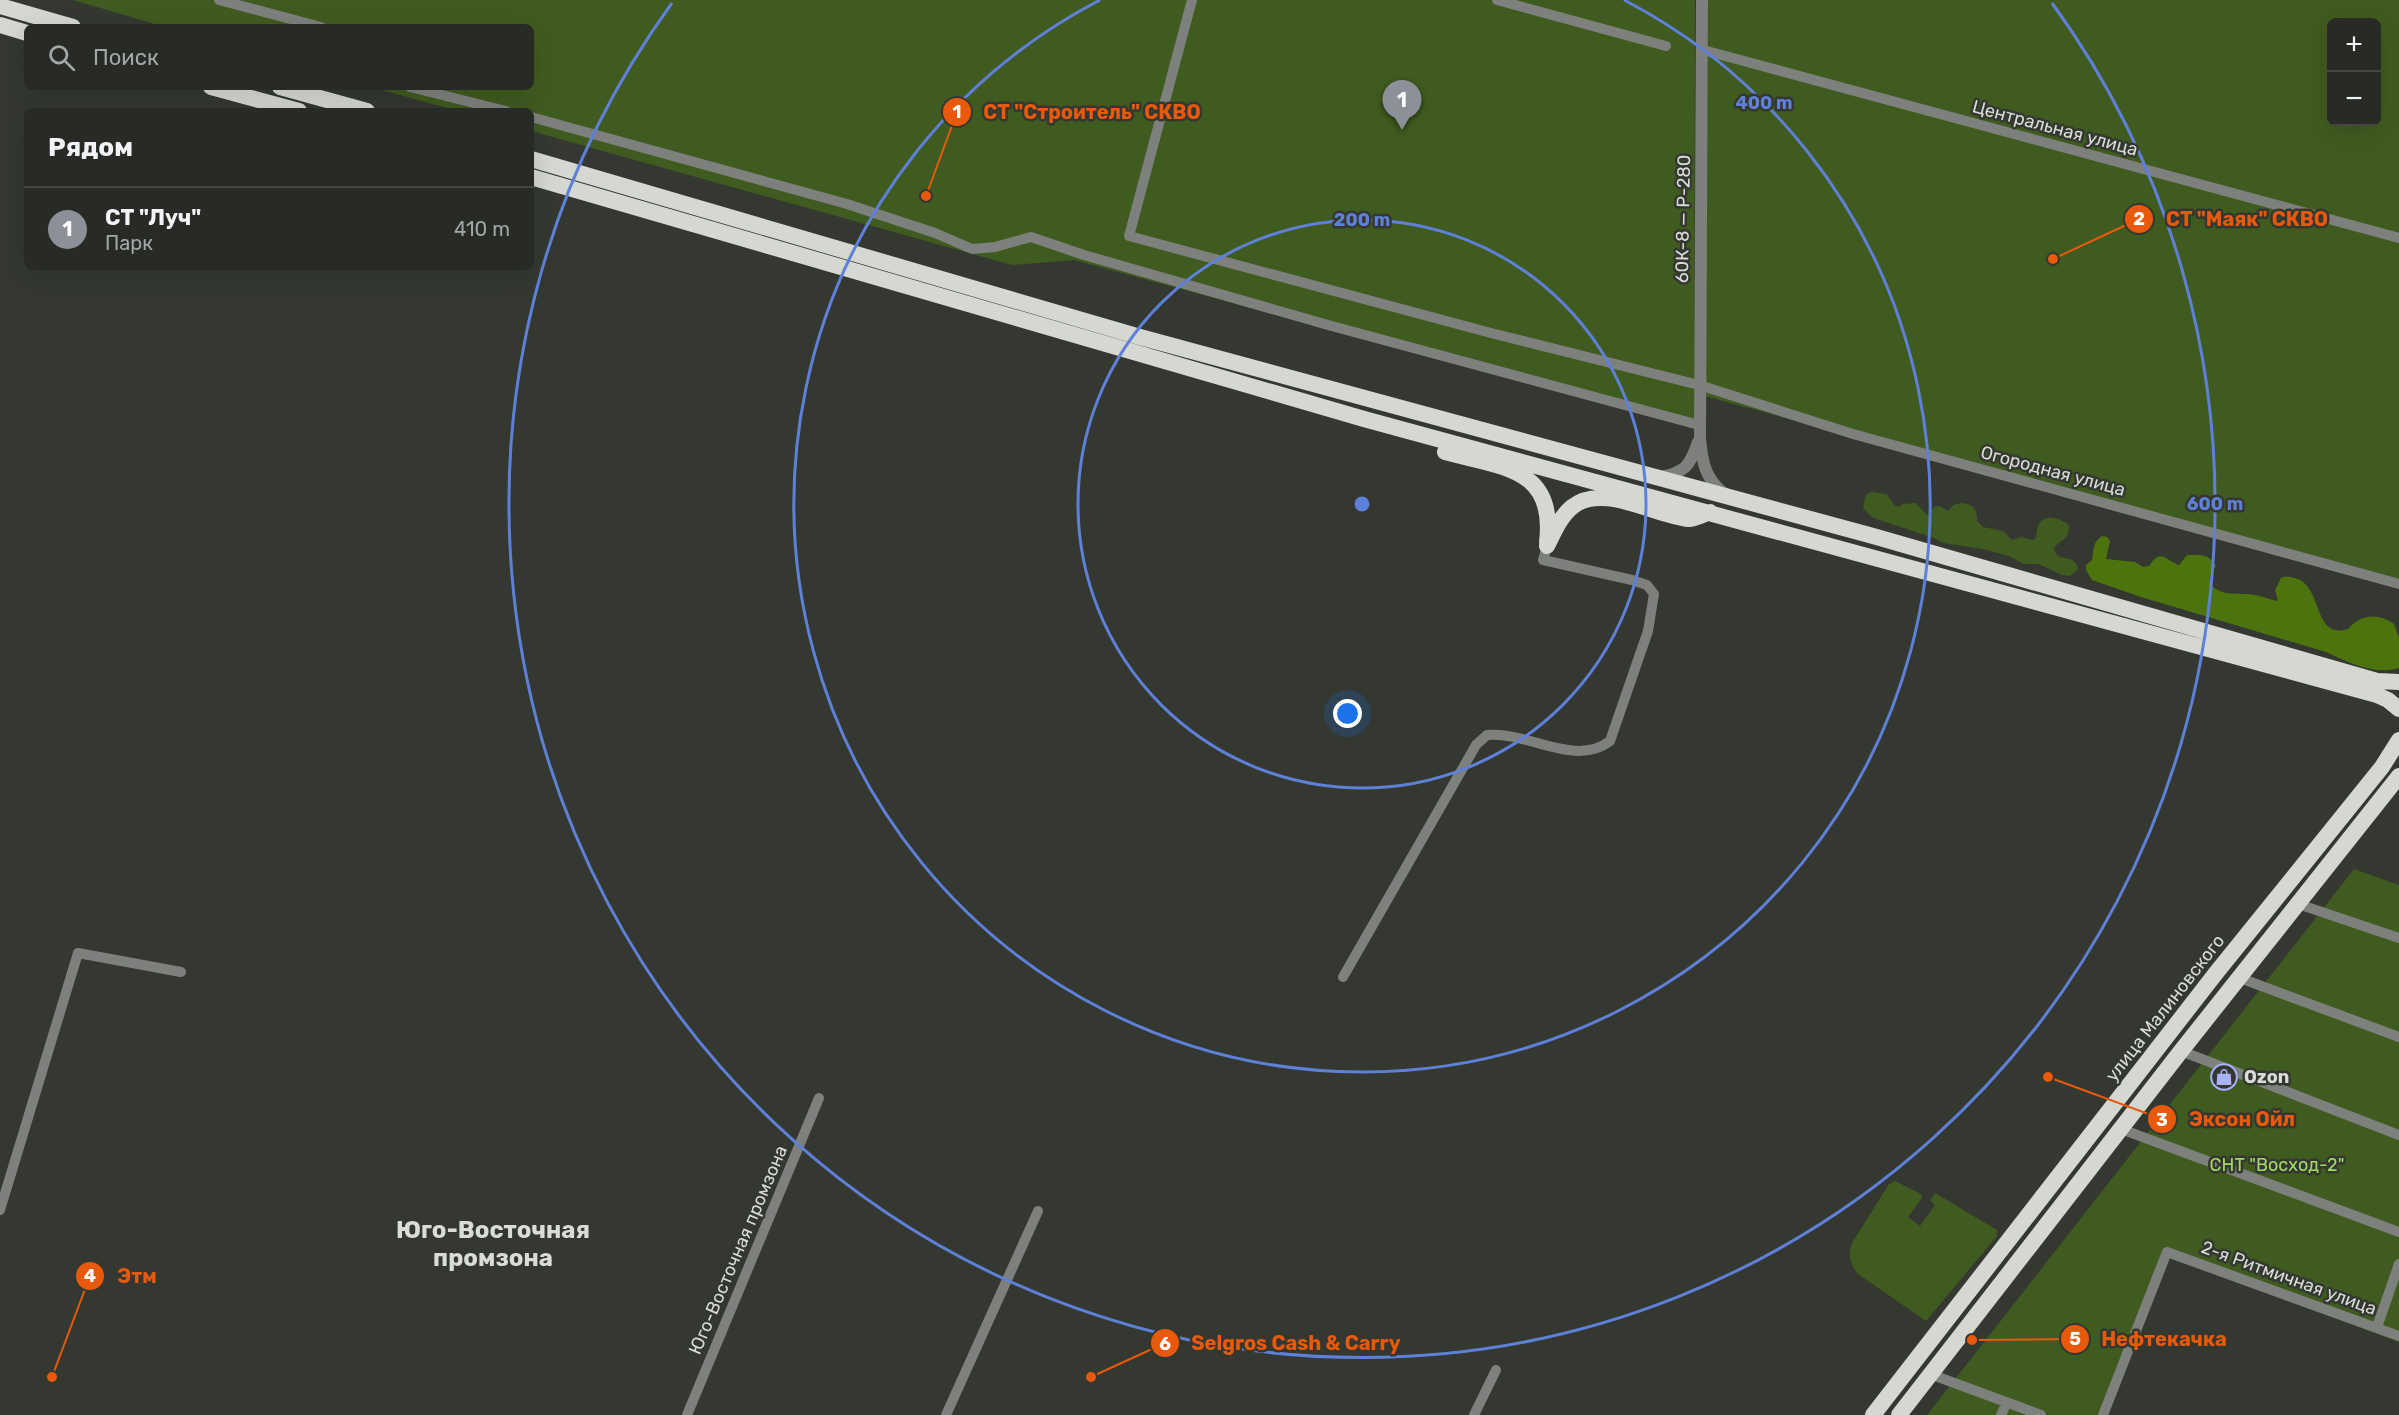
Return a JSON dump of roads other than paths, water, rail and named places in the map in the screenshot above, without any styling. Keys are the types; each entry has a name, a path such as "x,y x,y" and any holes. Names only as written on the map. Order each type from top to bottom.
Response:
{"highway":[{"path":"0,6 63,24"},
{"path":"0,25 24,32"},
{"path":"222,90 287,108"},
{"path":"291,90 356,108"},
{"path":"534,160 1140,337 1652,478 1873,536 2377,681 2399,682"},
{"path":"534,178 902,286 1435,438 2377,695 2388,700 2399,710"},
{"path":"1435,438 1439,436 1438,429 1447,422"},
{"path":"1435,438 1436,450 1519,473 1531,480 1540,489 1547,509 1549,526 1547,546"},
{"path":"1547,546 1562,518 1574,506 1587,499 1610,499 1691,519 1710,512"},
{"path":"1866,554 1872,551 1873,536"},
{"name":"улица Малиновского","path":"1873,1415 2216,973 2382,767 2399,740"},
{"path":"1899,1415 2181,1051 2399,776"}],"street":[{"path":"219,0 310,24"},
{"name":"Огородная улица","path":"1192,0 1129,236 1699,385 1853,434 2399,584"},
{"path":"1497,0 1666,46"},
{"name":"60К-8 — Р-280","path":"1702,0 1699,425 1702,459 1708,478 1716,488 1733,499"},
{"name":"Центральная улица","path":"1703,50 2399,238"},
{"path":"422,90 494,108"},
{"path":"534,118 847,204 935,233 972,249 995,247 1030,237 1084,255 1328,325 1699,425"},
{"name":"60К-8 — Р-280","path":"1652,478 1683,471 1690,463 1700,438"},
{"path":"1343,976 1476,745 1487,735 1512,735 1574,752 1588,752 1602,748 1613,736 1648,631 1654,594 1647,585 1632,580 1543,560 1547,546"},
{"path":"2298,904 2399,938"},
{"path":"0,1210 78,953 181,972"},
{"path":"2240,978 2399,1037"},
{"path":"2181,1051 2399,1135"},
{"name":"Юго-Восточная промзона","path":"687,1415 819,1098"},
{"path":"2121,1129 2399,1232"},
{"path":"946,1415 1038,1211"},
{"name":"2-я Ритмичная улица","path":"2103,1415 2166,1252 2399,1336"},
{"path":"2377,1327 2399,1264"},
{"path":"1474,1415 1496,1370"},
{"path":"1930,1374 2041,1415"},
{"path":"2001,1415 2007,1402"}],"place":[{"name":"СТ \"Луч\"","path":"1402,130"},
{"name":"СТ \"Строитель\" СКВО","path":"926,196"},
{"name":"СТ \"Маяк\" СКВО","path":"2053,259"},
{"name":"Эксон Ойл","path":"2048,1077"},
{"name":"Ozon","path":"2224,1077"},
{"name":"Нефтекачка","path":"1972,1340"},
{"name":"Этм","path":"52,1377"},
{"name":"Selgros Cash & Carry","path":"1091,1377"}],"district":[{"name":"Юго-Восточная промзона","path":"493,1244"}],"park label":[{"name":"СНТ \"Восход-2\"","path":"2277,1165"}]}
